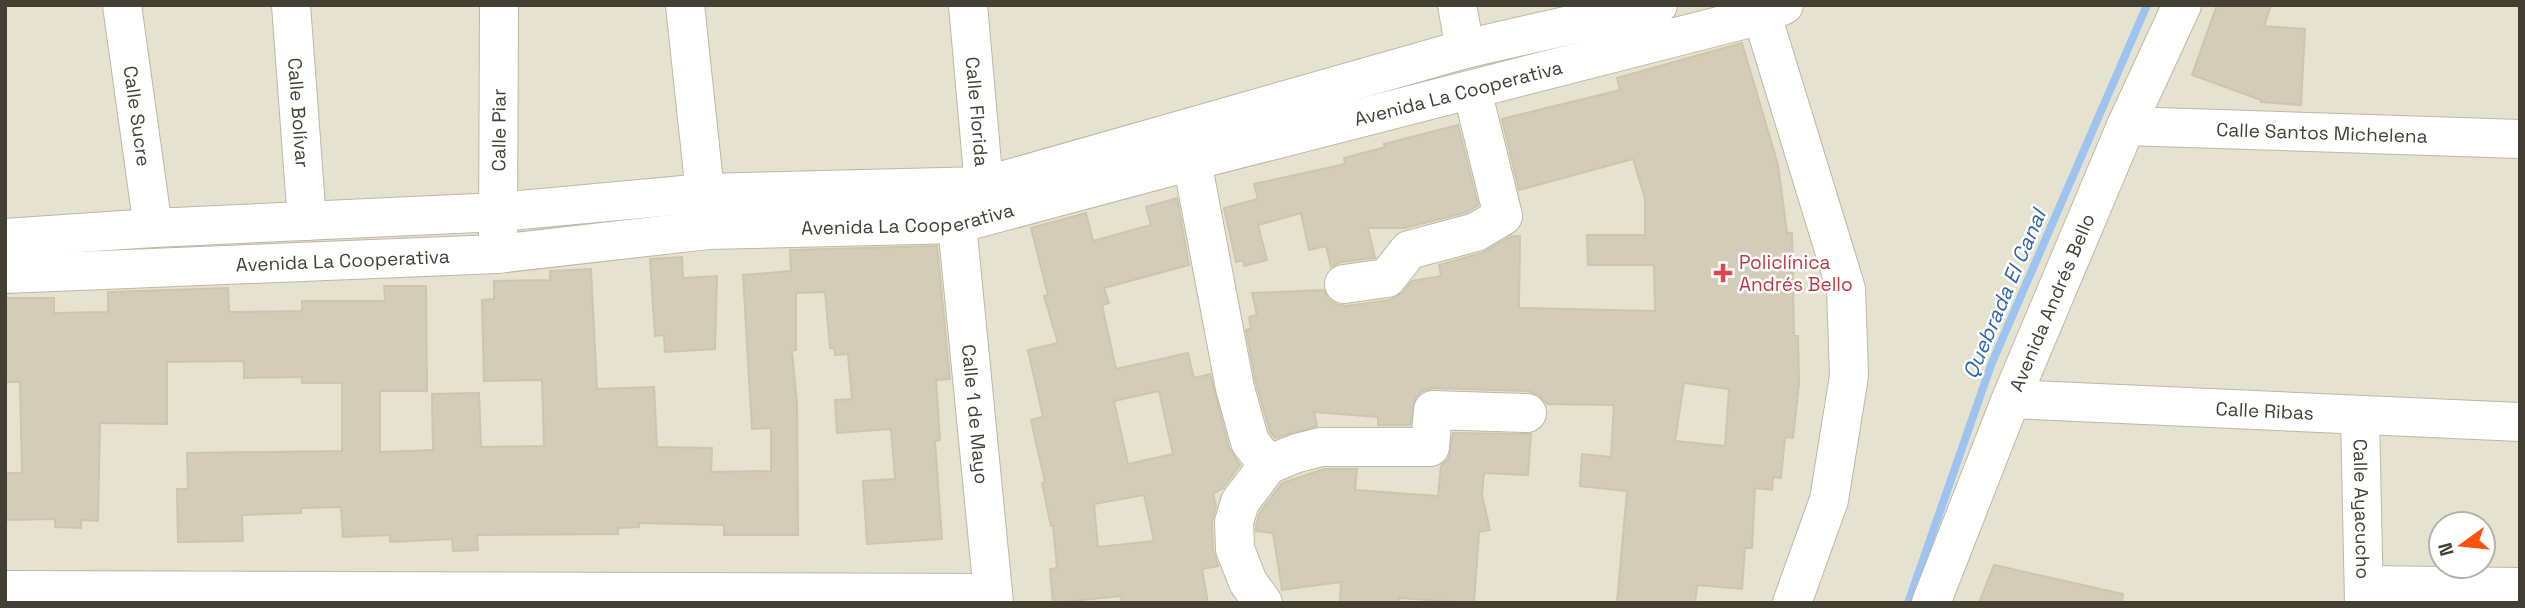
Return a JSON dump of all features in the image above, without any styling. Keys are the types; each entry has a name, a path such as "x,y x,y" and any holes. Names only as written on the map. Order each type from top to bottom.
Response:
{"street":[{"name":"Calle Sucre","path":"122,5 153,228"},
{"name":"Calle Bolívar","path":"291,5 307,221"},
{"name":"Calle Piar","path":"497,254 499,5"},
{"path":"685,5 705,193"},
{"name":"Calle Florida","path":"968,5 977,209"},
{"path":"1457,5 1465,49"},
{"name":"Avenida La Cooperativa","path":"5,238 153,228 499,212 705,193 977,209 1465,49 1658,5"},
{"name":"Avenida Andrés Bello","path":"1931,603 2011,399 2126,126 2182,5"},
{"name":"Avenida La Cooperativa","path":"5,274 497,254 708,230 977,209 1192,161 1472,90 1764,8"},
{"path":"1764,8 1846,289 1849,376 1829,500 1792,603"},
{"path":"1344,284 1387,278 1409,250 1476,232 1503,216 1472,90"},
{"name":"Calle Santos Michelena","path":"2126,126 2520,139"},
{"path":"1192,161 1235,388 1250,442 1268,465"},
{"name":"Calle 1 de Mayo","path":"977,209 994,598"},
{"name":"Calle Ribas","path":"2011,399 2520,422"},
{"path":"1263,603 1248,582 1235,549 1234,522 1240,502 1268,465 1321,447 1430,447 1433,410 1527,413"},
{"name":"Calle Ayacucho","path":"2360,416 2364,594"},
{"path":"2364,594 2520,587"},
{"path":"5,590 994,598"}],"shaded area":[{"path":"5,5 2520,5 2520,603 5,603"}],"building":[{"path":"2217,5 2271,5 2264,26 2305,29 2301,105 2261,102 2192,75"},
{"path":"1742,43 1778,165 1787,233 1792,233 1794,336 1798,336 1799,384 1793,438 1785,437 1781,478 1773,477 1772,490 1755,488 1752,548 1745,548 1742,589 1697,585 1695,603 1617,603 1627,491 1580,486 1582,454 1611,457 1614,405 1547,404 1539,395 1528,391 1434,388 1422,391 1415,398 1410,425 1378,425 1378,417 1314,412 1317,426 1275,438 1270,432 1256,383 1246,330 1251,328 1249,317 1257,315 1252,293 1324,290 1327,298 1335,304 1346,306 1390,300 1403,292 1412,281 1441,276 1439,265 1482,253 1512,236 1520,236 1519,308 1655,311 1654,265 1588,265 1587,235 1645,235 1645,199 1633,159 1519,190 1502,119 1620,90 1617,78","holes":["1684,383 1729,389 1725,446 1675,441"]},
{"path":"1458,125 1478,205 1467,212 1405,228 1368,228 1375,258 1341,262 1331,267 1326,246 1309,250 1301,213 1258,225 1267,260 1244,266 1243,260 1236,262 1224,208 1258,199 1254,184 1345,164 1344,158 1385,147 1384,144"},
{"path":"1177,198 1189,265 1104,288 1109,303 1102,305 1116,369 1188,353 1194,378 1210,374 1229,448 1240,465 1223,488 1213,494 1216,506 1212,522 1213,550 1218,566 1202,569 1208,603 1122,603 1121,596 1053,603 1050,569 1057,568 1053,526 1031,420 1043,417 1028,350 1058,343 1044,296 1048,295 1031,228 1086,213 1093,241 1151,225 1146,207","holes":["1159,391 1173,454 1128,464 1114,401","1144,495 1154,541 1098,547 1094,504"]},
{"path":"937,246 950,379 936,380 940,440 935,441 942,539 867,544 863,481 895,479 891,429 837,433 835,400 852,399 848,354 835,355 834,348 830,348 825,292 796,293 796,350 792,351 797,403 798,535 724,535 724,525 639,523 639,527 618,528 618,534 477,535 478,550 453,551 452,539 390,542 390,535 343,537 341,507 301,508 301,513 242,515 243,541 178,542 177,489 188,489 187,453 342,451 342,383 302,383 302,377 244,378 244,361 167,362 167,424 100,423 98,521 81,520 81,528 55,527 55,519 5,520 5,473 22,473 20,382 5,382 5,298 54,298 54,313 108,312 108,292 228,288 229,312 302,311 302,301 385,301 384,286 426,286 427,391 380,391 380,452 433,450 432,394 479,393 481,447 544,446 542,380 484,381 482,300 494,299 494,281 550,280 550,271 591,269 597,389 654,387 657,447 712,448 711,472 771,471 771,428 752,429 743,275 791,271 790,250"},
{"path":"682,257 683,278 717,276 715,349 665,352 664,335 655,336 650,259"},
{"path":"1453,433 1531,434 1528,475 1484,473 1482,495 1490,530 1479,532 1474,603 1399,598 1399,603 1340,602 1341,582 1282,590 1273,533 1256,531 1256,525 1260,512 1282,483 1324,469 1357,469 1355,490 1438,496 1441,466 1449,458"},
{"path":"1994,565 2123,594 2122,603 1979,603"}],"waterway":[{"name":"Quebrada El Canal","path":"1908,603 1991,365 2147,5"}],"place":[{"name":"Policlínica Andrés Bello","path":"1723,273"}]}
